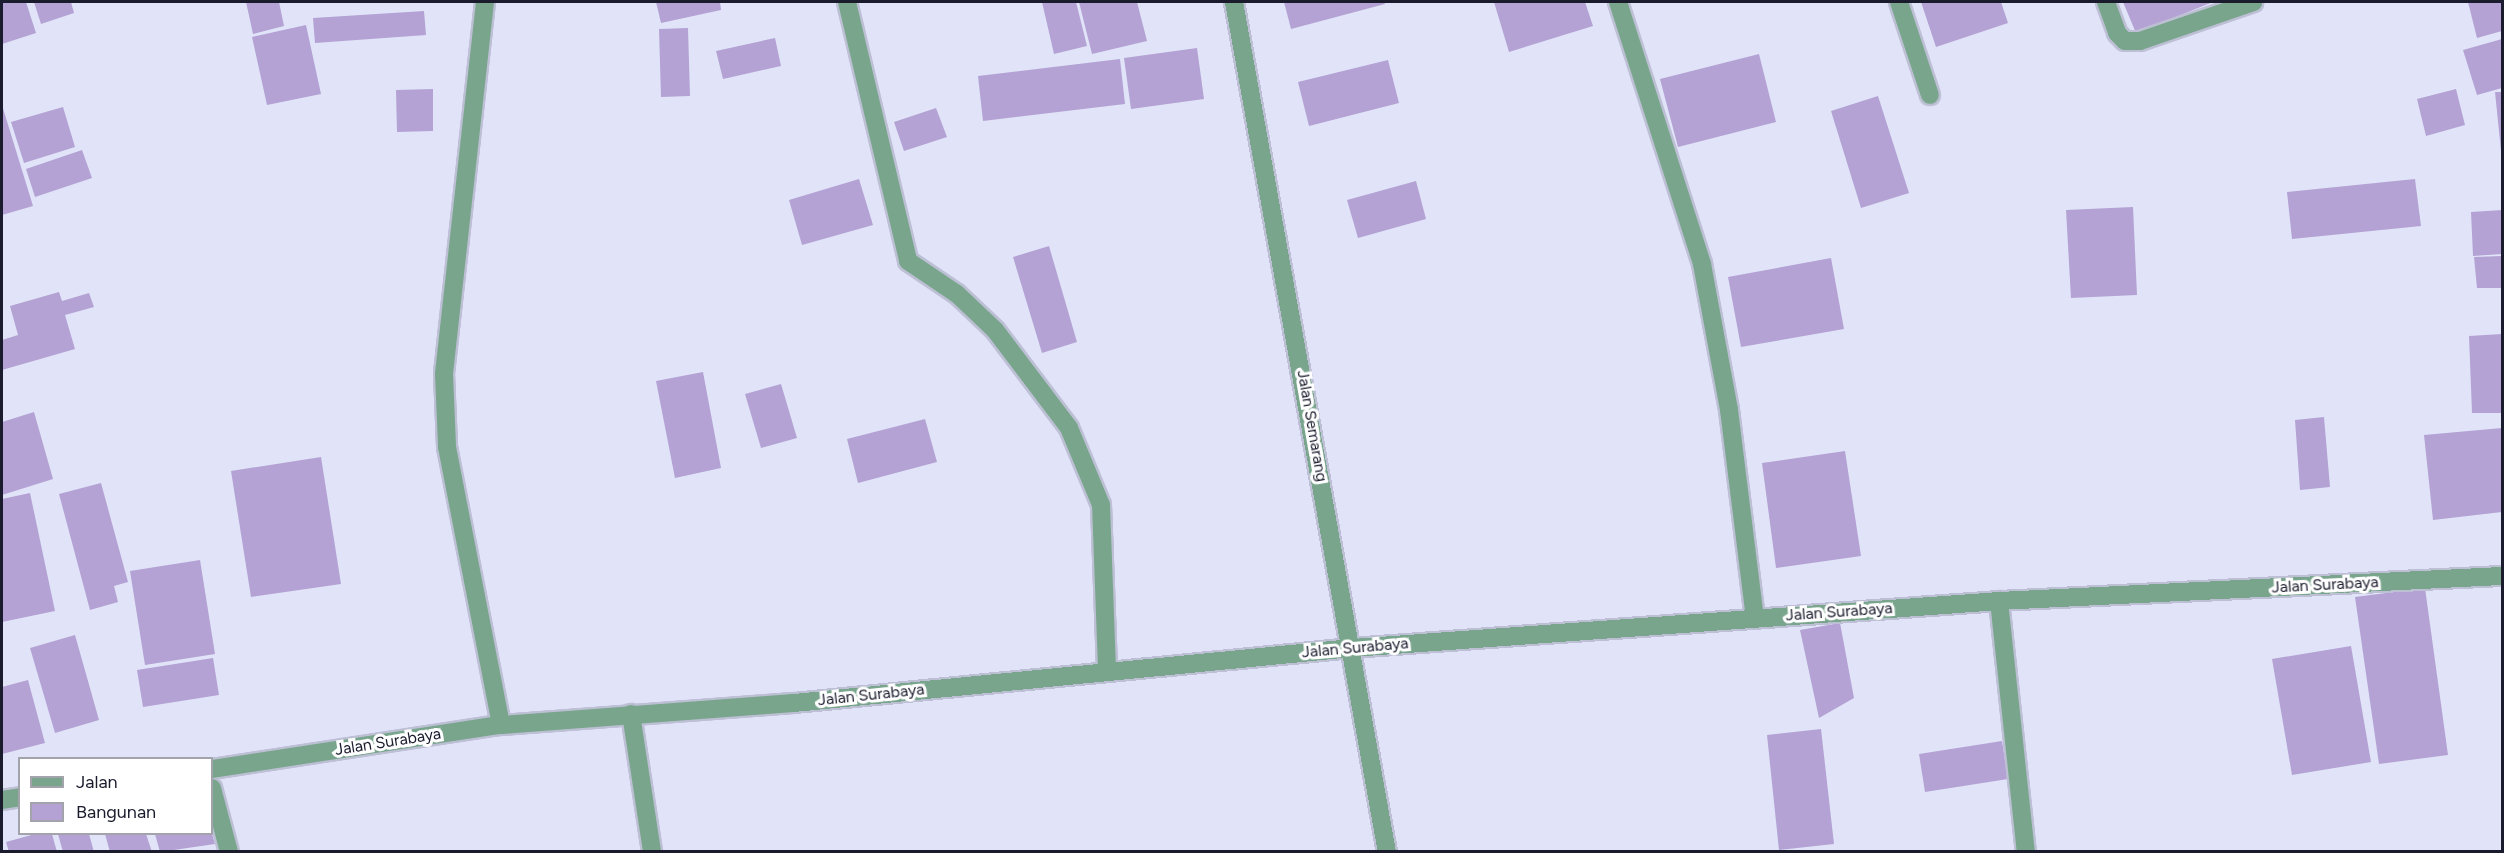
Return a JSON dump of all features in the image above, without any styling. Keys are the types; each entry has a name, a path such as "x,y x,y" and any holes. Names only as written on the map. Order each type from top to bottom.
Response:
{"street":[{"path":"486,2 444,374 447,447 501,725"},
{"path":"847,2 908,261 957,294 995,330 1069,428 1101,505 1107,672"},
{"name":"Jalan Semarang","path":"1234,2 1387,852"},
{"path":"1618,2 1702,264 1730,422 1755,618"},
{"path":"1899,2 1930,95"},
{"path":"2106,2 2117,33 2125,41 2140,41 2253,2"},
{"name":"Jalan Surabaya","path":"213,769 501,725 1107,672 1352,648 1999,601 2502,576"},
{"path":"1999,601 2026,852"},
{"path":"631,714 652,852"},
{"path":"213,792 229,852"},
{"path":"2,800 18,797"}],"building":[{"path":"2,2 26,2 36,33 2,44"},
{"path":"34,2 71,2 74,13 41,24"},
{"path":"246,2 279,2 284,26 253,34"},
{"path":"656,2 720,2 721,10 661,23"},
{"path":"1042,2 1076,2 1087,46 1054,54"},
{"path":"1079,2 1137,2 1147,41 1092,54"},
{"path":"1284,2 1384,2 1385,4 1291,29"},
{"path":"1494,2 1585,2 1593,26 1509,52"},
{"path":"1921,2 2001,2 2008,23 1936,47"},
{"path":"2123,2 2213,2 2136,33"},
{"path":"2468,2 2502,2 2502,31 2477,38"},
{"path":"424,11 426,35 315,43 313,18"},
{"path":"306,25 321,94 267,105 252,37"},
{"path":"688,28 690,96 661,97 659,29"},
{"path":"775,38 781,66 723,79 716,51"},
{"path":"2502,39 2502,88 2477,95 2463,50"},
{"path":"1197,48 1204,99 1131,109 1124,58"},
{"path":"1759,54 1776,122 1678,147 1660,79"},
{"path":"1120,59 1125,104 983,121 978,76"},
{"path":"1388,60 1399,103 1309,126 1298,82"},
{"path":"433,89 433,131 397,132 396,90"},
{"path":"2456,89 2465,125 2426,136 2417,99"},
{"path":"2495,92 2502,92 2502,151 2501,151"},
{"path":"1878,96 1909,193 1861,208 1831,111"},
{"path":"2,105 33,206 2,215"},
{"path":"63,107 75,147 24,163 11,122"},
{"path":"936,108 947,137 904,151 894,122"},
{"path":"82,150 92,178 35,197 26,169"},
{"path":"859,179 873,225 802,245 789,200"},
{"path":"2415,179 2421,226 2292,239 2287,192"},
{"path":"1416,181 1426,219 1358,238 1347,200"},
{"path":"2133,207 2137,295 2071,298 2066,210"},
{"path":"2502,210 2502,254 2473,256 2471,212"},
{"path":"1049,246 1077,342 1042,353 1013,257"},
{"path":"2502,256 2502,288 2477,288 2474,257"},
{"path":"1831,258 1844,329 1741,347 1728,277"},
{"path":"59,292 62,301 89,293 94,307 65,315 75,349 2,370 2,340 18,335 10,306"},
{"path":"2502,334 2502,413 2472,413 2469,336"},
{"path":"703,372 721,468 675,478 656,381"},
{"path":"781,384 797,438 761,448 745,394"},
{"path":"34,412 53,479 2,495 2,422"},
{"path":"2324,417 2330,487 2300,490 2295,420"},
{"path":"925,419 937,462 858,483 847,439"},
{"path":"2502,428 2502,512 2433,520 2424,435"},
{"path":"1845,451 1861,556 1776,568 1762,463"},
{"path":"321,457 341,584 251,597 231,471"},
{"path":"101,483 128,582 114,586 118,602 90,610 59,494"},
{"path":"30,493 55,611 2,622 2,499"},
{"path":"200,560 215,654 145,665 130,571"},
{"path":"2425,588 2448,755 2379,764 2355,597"},
{"path":"1840,623 1854,698 1819,718 1800,630"},
{"path":"75,635 99,720 55,733 30,648"},
{"path":"2351,646 2371,762 2292,775 2272,659"},
{"path":"213,658 219,695 143,707 137,670"},
{"path":"28,680 45,743 2,754 2,687"},
{"path":"1821,729 1834,844 1779,850 1767,735"},
{"path":"2002,741 2008,779 1925,792 1919,754"},
{"path":"31,835 52,835 57,852 9,852 6,842"},
{"path":"58,835 89,835 94,852 63,852"},
{"path":"105,835 146,835 152,852 110,852"},
{"path":"155,835 212,835 215,844 160,852"}]}
